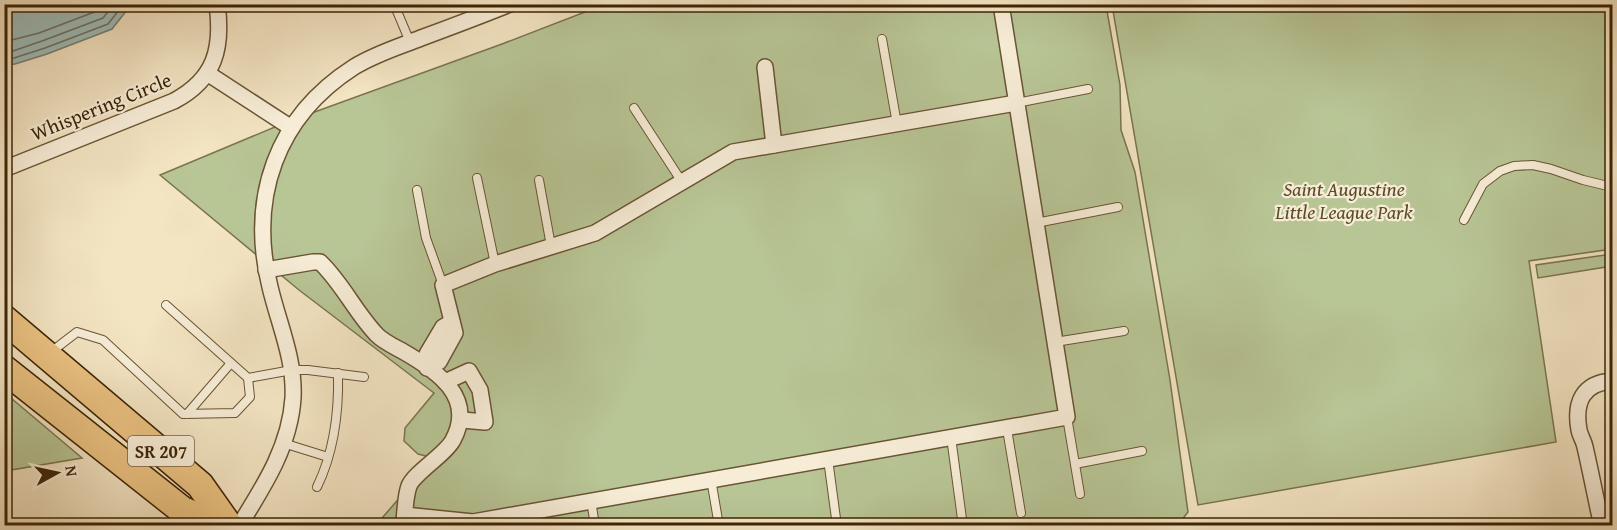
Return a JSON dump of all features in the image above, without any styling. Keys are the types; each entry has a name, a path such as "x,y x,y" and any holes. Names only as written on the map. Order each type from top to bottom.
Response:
{"highway":[{"name":"SR 207","path":"4,320 200,485 229,525"},
{"name":"SR 207","path":"4,369 182,510 218,525"}],"street":[{"name":"Whispering Circle","path":"4,169 174,101 188,93 207,73 216,54 219,39 217,4"},
{"path":"238,525 266,483 283,443 291,416 293,398 290,352 278,319 261,239 266,194 290,127 308,106 338,78 356,66 381,53 510,4"},
{"path":"266,270 320,262 335,276 358,312 378,336 429,366 458,399 462,420 452,442 410,485 405,520 473,524 591,500 1067,417 1001,4"},
{"path":"765,67 774,145"},
{"path":"207,73 290,127"},
{"path":"429,366 427,354 443,327 452,322 443,285 495,264 595,233 733,152 1016,103"},
{"path":"445,382 469,371 480,390 485,422 462,420"},
{"path":"1602,525 1577,413 1582,396 1591,385 1612,381"}],"lane":[{"path":"394,4 410,42"},
{"path":"882,39 897,124"},
{"path":"1016,103 1088,89"},
{"path":"634,108 682,182"},
{"path":"1464,220 1483,184 1500,171 1514,166 1533,165 1612,187"},
{"path":"477,178 495,264"},
{"path":"539,180 551,246"},
{"path":"417,190 426,238 443,285"},
{"path":"1036,223 1118,207"},
{"path":"47,355 77,332 103,340 183,414 235,413 250,397 248,378 166,305"},
{"path":"1055,342 1124,331"},
{"path":"187,414 231,363"},
{"path":"248,378 292,370 318,370 364,377"},
{"path":"317,487 328,457 336,418 338,373"},
{"path":"1067,417 1080,494"},
{"path":"1007,429 1022,513"},
{"path":"951,438 962,519"},
{"path":"283,443 328,457"},
{"path":"1075,464 1142,451"},
{"path":"828,459 837,525"},
{"path":"711,479 719,525"},
{"path":"591,500 595,525"}],"green space":[{"path":"603,5 1106,5 1120,85 1121,130 1135,172 1170,380 1188,512 1177,526 376,525 434,458 418,454 404,441 405,428 434,393 299,290 160,175 287,122"},
{"name":"Saint Augustine Little League Park","path":"1112,5 1612,5 1612,249 1529,261 1556,442 1198,505"},
{"path":"1612,254 1612,266 1538,278 1536,265"},
{"path":"5,393 82,458 5,471"}],"water":[{"path":"123,4 127,10 112,29 47,54 5,65 5,5"}]}
